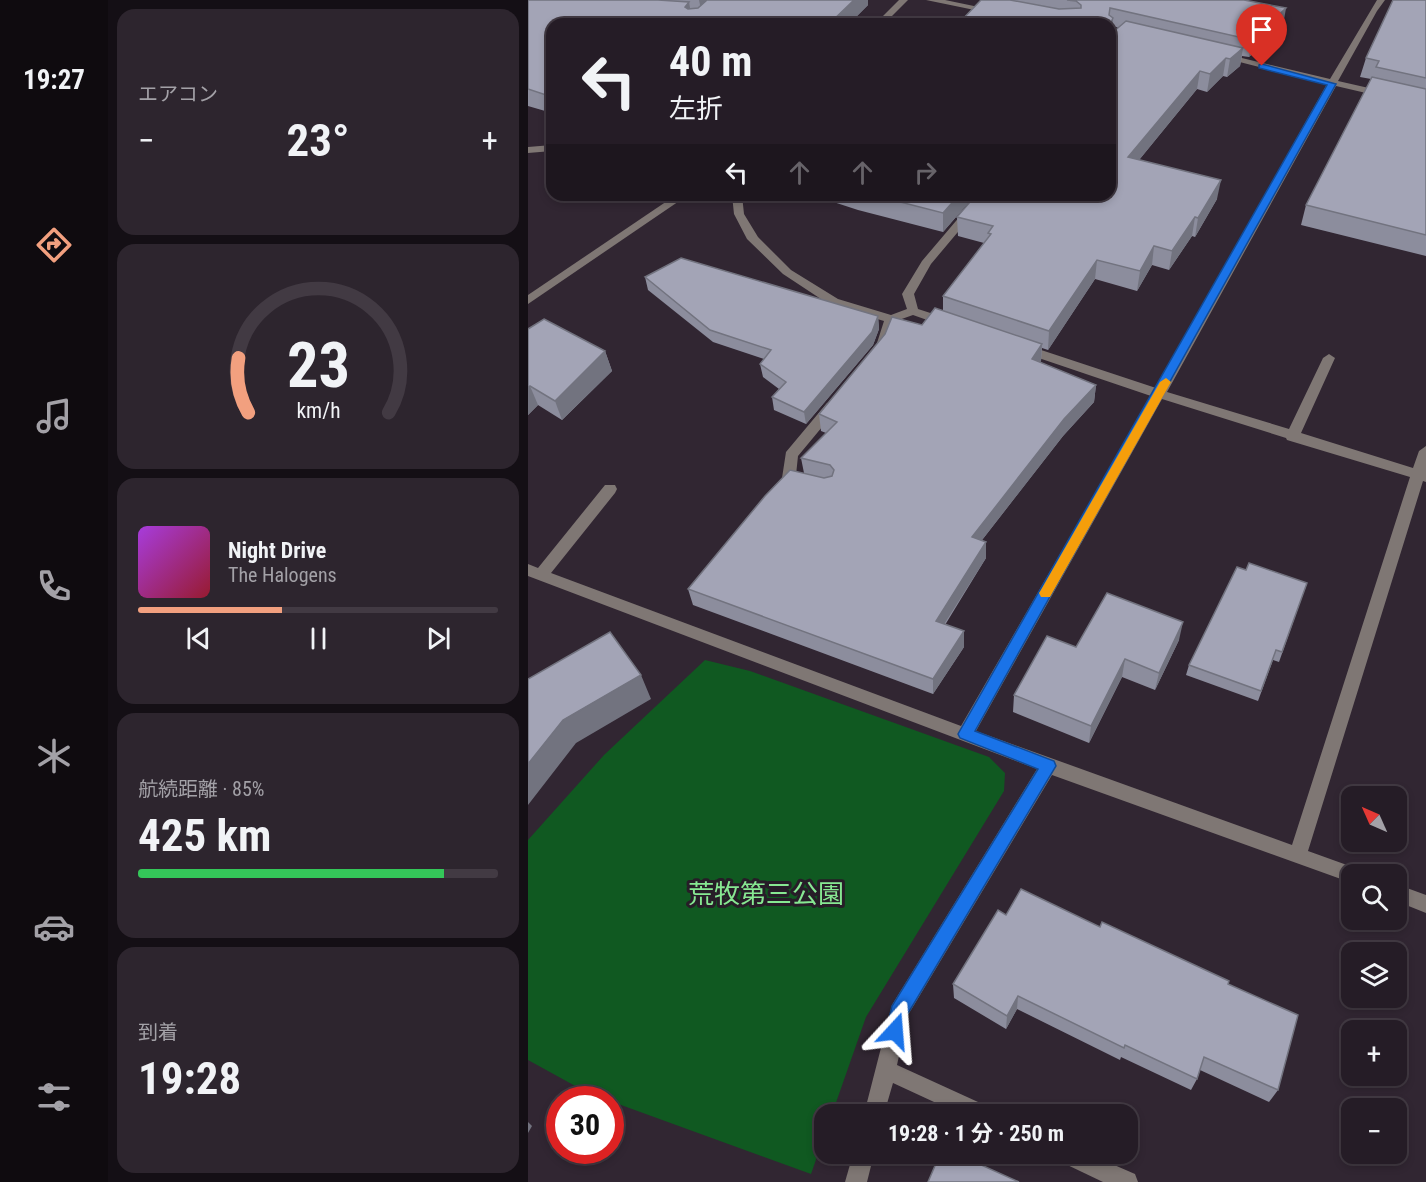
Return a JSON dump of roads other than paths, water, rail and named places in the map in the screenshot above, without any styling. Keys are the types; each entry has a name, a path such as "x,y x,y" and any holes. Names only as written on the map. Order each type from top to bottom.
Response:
{"street":[{"path":"885,18 904,0"},
{"path":"930,0 1008,13"},
{"path":"966,734 1381,0"},
{"path":"1216,55 1332,84 1426,104"},
{"path":"541,148 546,143"},
{"path":"528,150 546,148"},
{"path":"528,300 674,201"},
{"path":"738,201 739,214 753,239 787,272 834,302 891,319 913,311 958,326"},
{"path":"913,311 908,294 926,263 979,201"},
{"path":"874,356 881,347 891,319"},
{"path":"1014,345 1292,437 1422,476"},
{"path":"1292,437 1329,358"},
{"path":"817,486 784,481 791,455 837,400"},
{"path":"1298,855 1422,476 1426,451"},
{"path":"610,489 535,572 1048,766 1341,871"},
{"path":"877,1104 899,1012 1048,766"},
{"path":"1407,896 1426,904"},
{"path":"886,1070 960,1104"},
{"path":"856,1182 861,1164"},
{"path":"1088,1164 1127,1182"}],"park label":[{"name":"荒牧第三公園","path":"766,894"}]}
